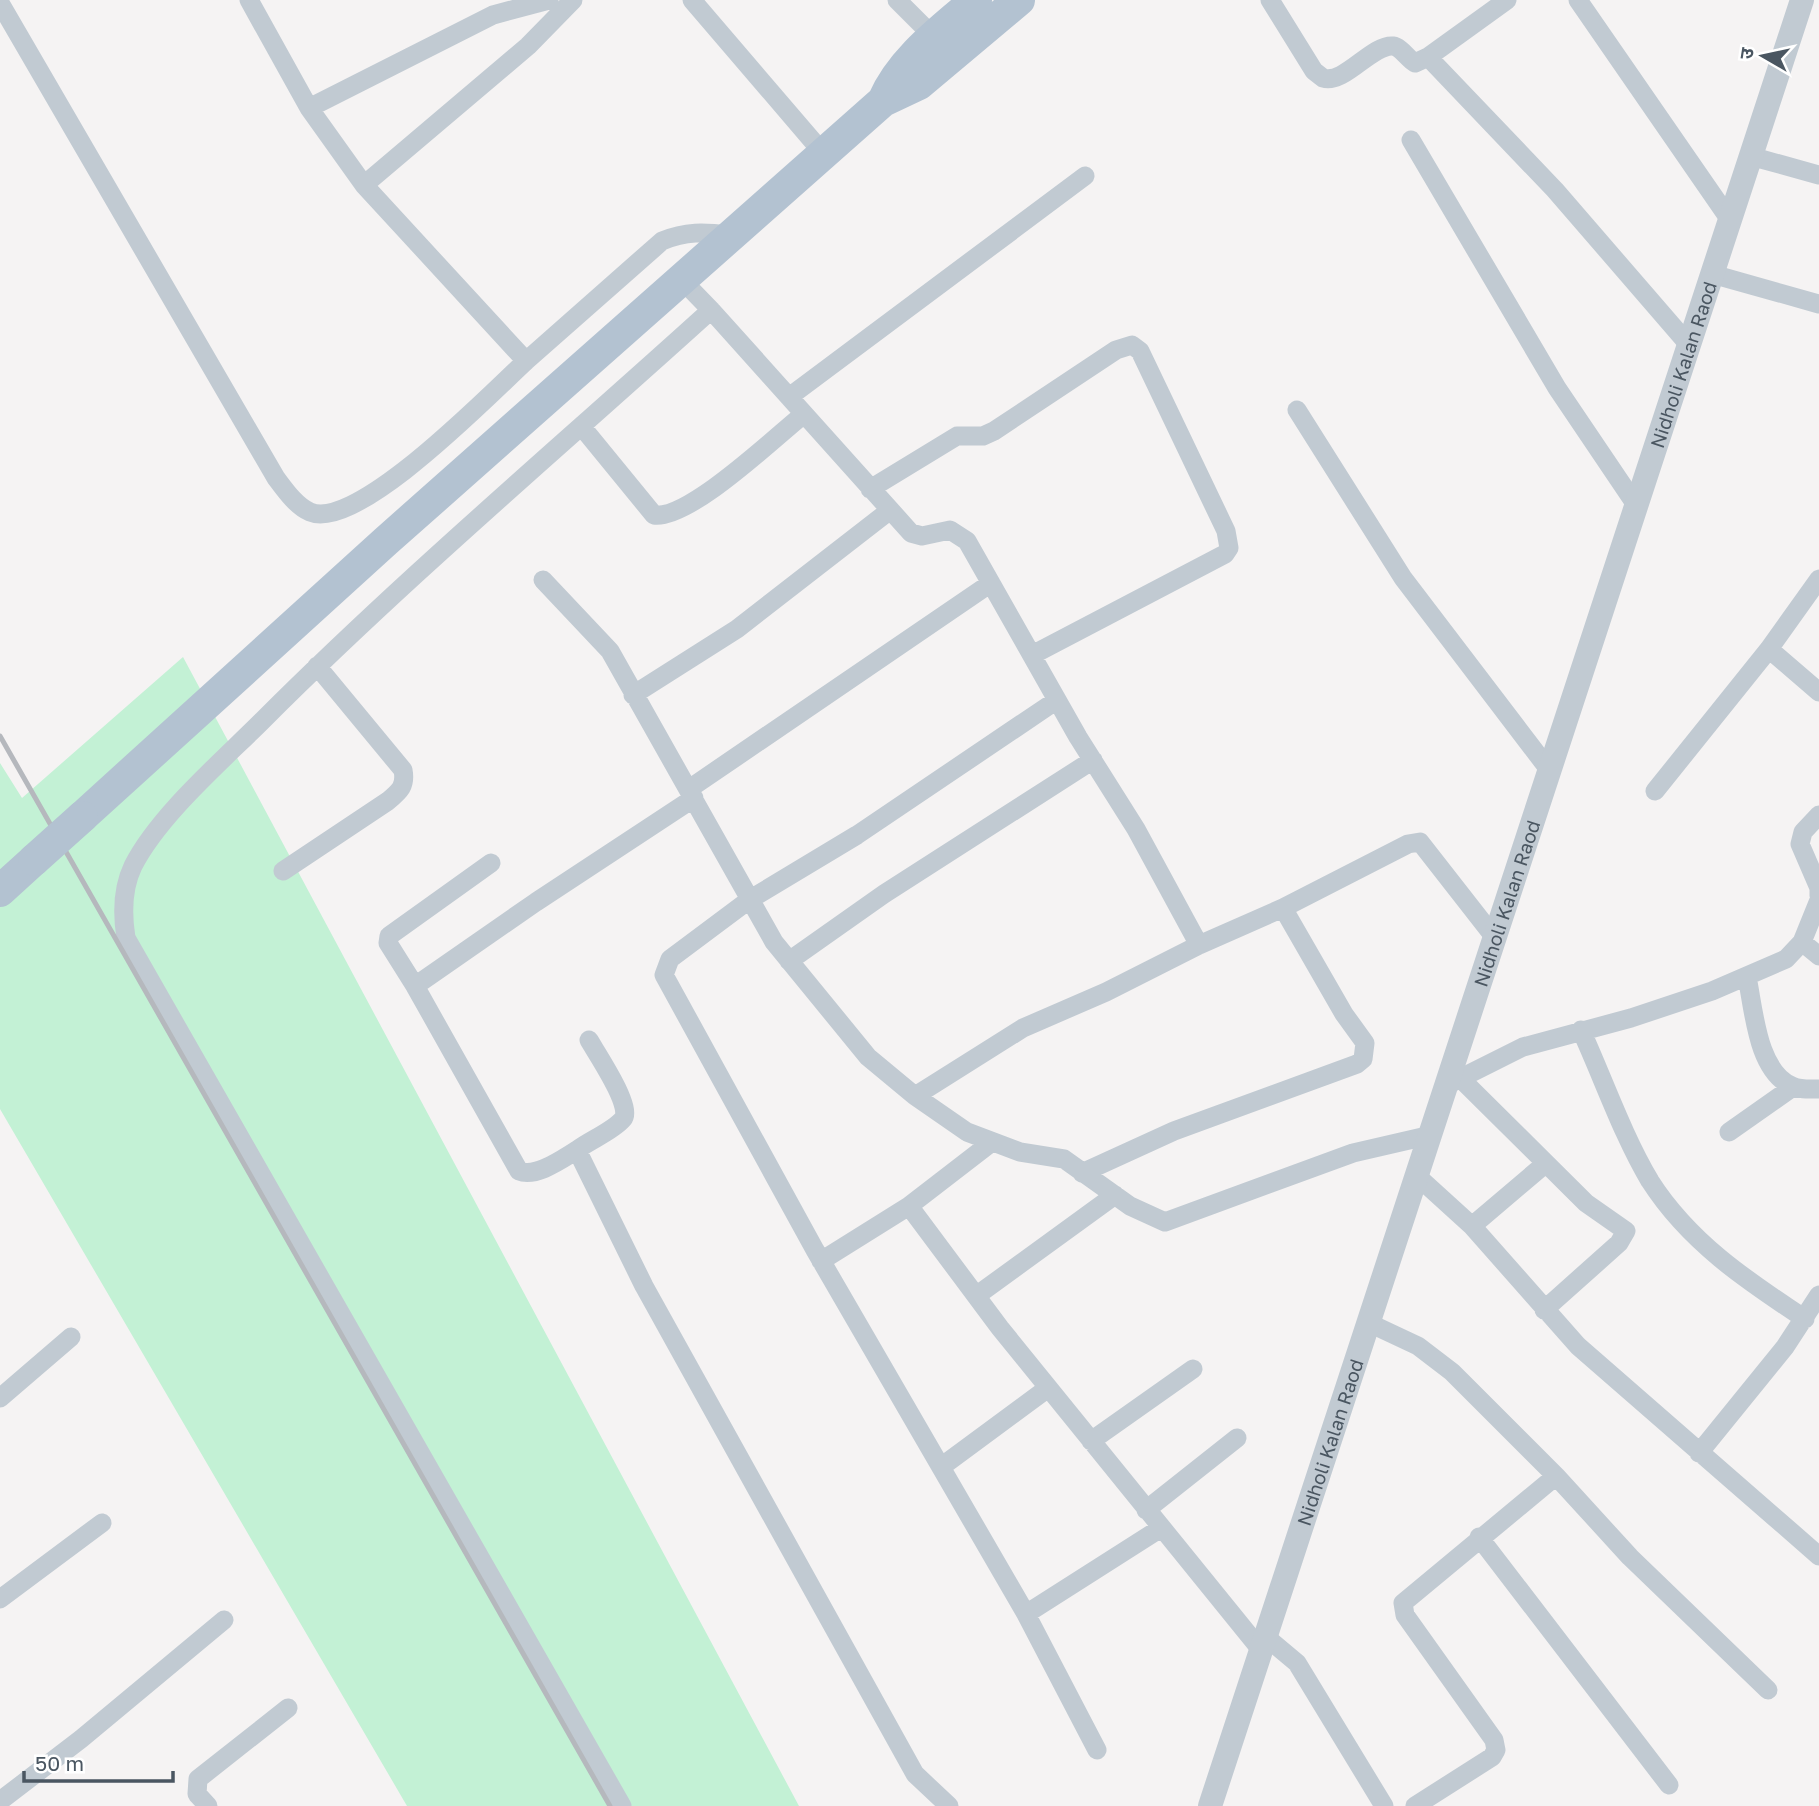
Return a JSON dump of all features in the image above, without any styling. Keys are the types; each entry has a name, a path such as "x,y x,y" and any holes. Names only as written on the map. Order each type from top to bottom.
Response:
{"main road":[{"path":"883,101 891,82 906,64 976,0"},
{"path":"0,891 680,278 883,101 919,84 1018,0"}],"street":[{"path":"249,0 309,108 364,185 526,361"},
{"path":"309,108 494,15 549,0"},
{"path":"364,185 528,46 573,0"},
{"path":"692,0 823,153"},
{"path":"897,0 934,37"},
{"path":"1270,0 1314,71 1329,80 1388,46 1398,47 1415,63 1429,57 1507,0"},
{"path":"1578,0 1730,220"},
{"name":"Nidholi Kalan Raod","path":"1210,1806 1417,1176 1453,1082 1495,938 1802,0"},
{"path":"0,3 269,467 293,500 310,512 325,515 341,511 361,501 419,460 662,241 679,234 698,231 730,235"},
{"path":"1429,57 1555,190 1689,345"},
{"path":"1411,140 1557,388 1636,505"},
{"path":"1750,156 1819,175"},
{"path":"789,397 1085,176"},
{"path":"1712,274 1819,304"},
{"path":"680,278 911,533 922,536 950,530 967,541 1034,654 1057,700 1136,829 1199,945"},
{"path":"622,1806 126,938 122,916 125,888 134,865 195,788 317,666 711,310"},
{"path":"870,489 957,436 983,436 994,431 1116,350 1132,345 1140,351 1226,531 1229,548 1225,554 1034,654"},
{"path":"1297,410 1403,579 1550,771"},
{"path":"582,427 654,515 663,516 708,493 804,414"},
{"path":"633,695 737,629 889,511"},
{"path":"1655,792 1769,649 1819,579"},
{"path":"544,580 610,652 692,793 749,900 789,961 868,1057 915,1096 967,1132 1020,1152 1064,1159 1150,1217 1165,1222 1353,1153 1431,1135"},
{"path":"415,986 991,583"},
{"path":"1769,649 1819,692"},
{"path":"282,871 388,801 402,789 405,780 403,770 317,666"},
{"path":"1057,700 858,835 749,900 670,959 664,975 821,1261 1026,1614 1097,1750"},
{"path":"789,961 884,894 1093,760"},
{"path":"1544,1310 1619,1243 1626,1233 1623,1227 1595,1211 1453,1082 1523,1047 1631,1018 1747,977 1786,959 1802,942 1819,898 1819,888 1800,844 1803,832 1819,814"},
{"path":"915,1096 1023,1028 1283,908 1408,844 1420,842 1495,938"},
{"path":"491,863 389,936 388,943 519,1171 537,1171 577,1150 622,1121 625,1111 623,1100 589,1040"},
{"path":"1082,1173 1174,1131 1288,1091 1357,1064 1363,1059 1365,1044 1283,908"},
{"path":"1802,942 1819,956"},
{"path":"1747,977 1762,1046 1775,1073 1793,1087 1819,1089"},
{"path":"1581,1030 1635,1150 1667,1205 1706,1248 1736,1273 1805,1319"},
{"path":"1729,1132 1793,1087"},
{"path":"821,1261 909,1206 992,1142"},
{"path":"577,1150 663,1321 915,1774 949,1806"},
{"path":"1472,1226 1545,1164"},
{"path":"1417,1176 1472,1226 1578,1346 1819,1556"},
{"path":"976,1296 1115,1195"},
{"path":"909,1206 976,1296 1161,1528 1263,1643 1297,1664 1384,1806"},
{"path":"1699,1453 1805,1319 1819,1295"},
{"path":"1369,1323 1418,1346 1452,1372 1556,1476 1630,1557 1768,1689"},
{"path":"0,1398 71,1337"},
{"path":"1091,1441 1193,1369"},
{"path":"940,1467 1048,1388"},
{"path":"1146,1510 1237,1438"},
{"path":"1415,1806 1492,1757 1496,1750 1494,1740 1402,1609 1407,1598 1556,1476"},
{"path":"0,1599 102,1523"},
{"path":"1026,1614 1161,1528"},
{"path":"1479,1537 1669,1785"},
{"path":"0,1801 224,1620"},
{"path":"221,1806 208,1806 202,1801 196,1788 198,1779 288,1708"}],"green space":[{"path":"183,657 799,1806 407,1806 0,1109 0,763 22,798"}],"railway":[{"path":"0,736 610,1806"}]}
